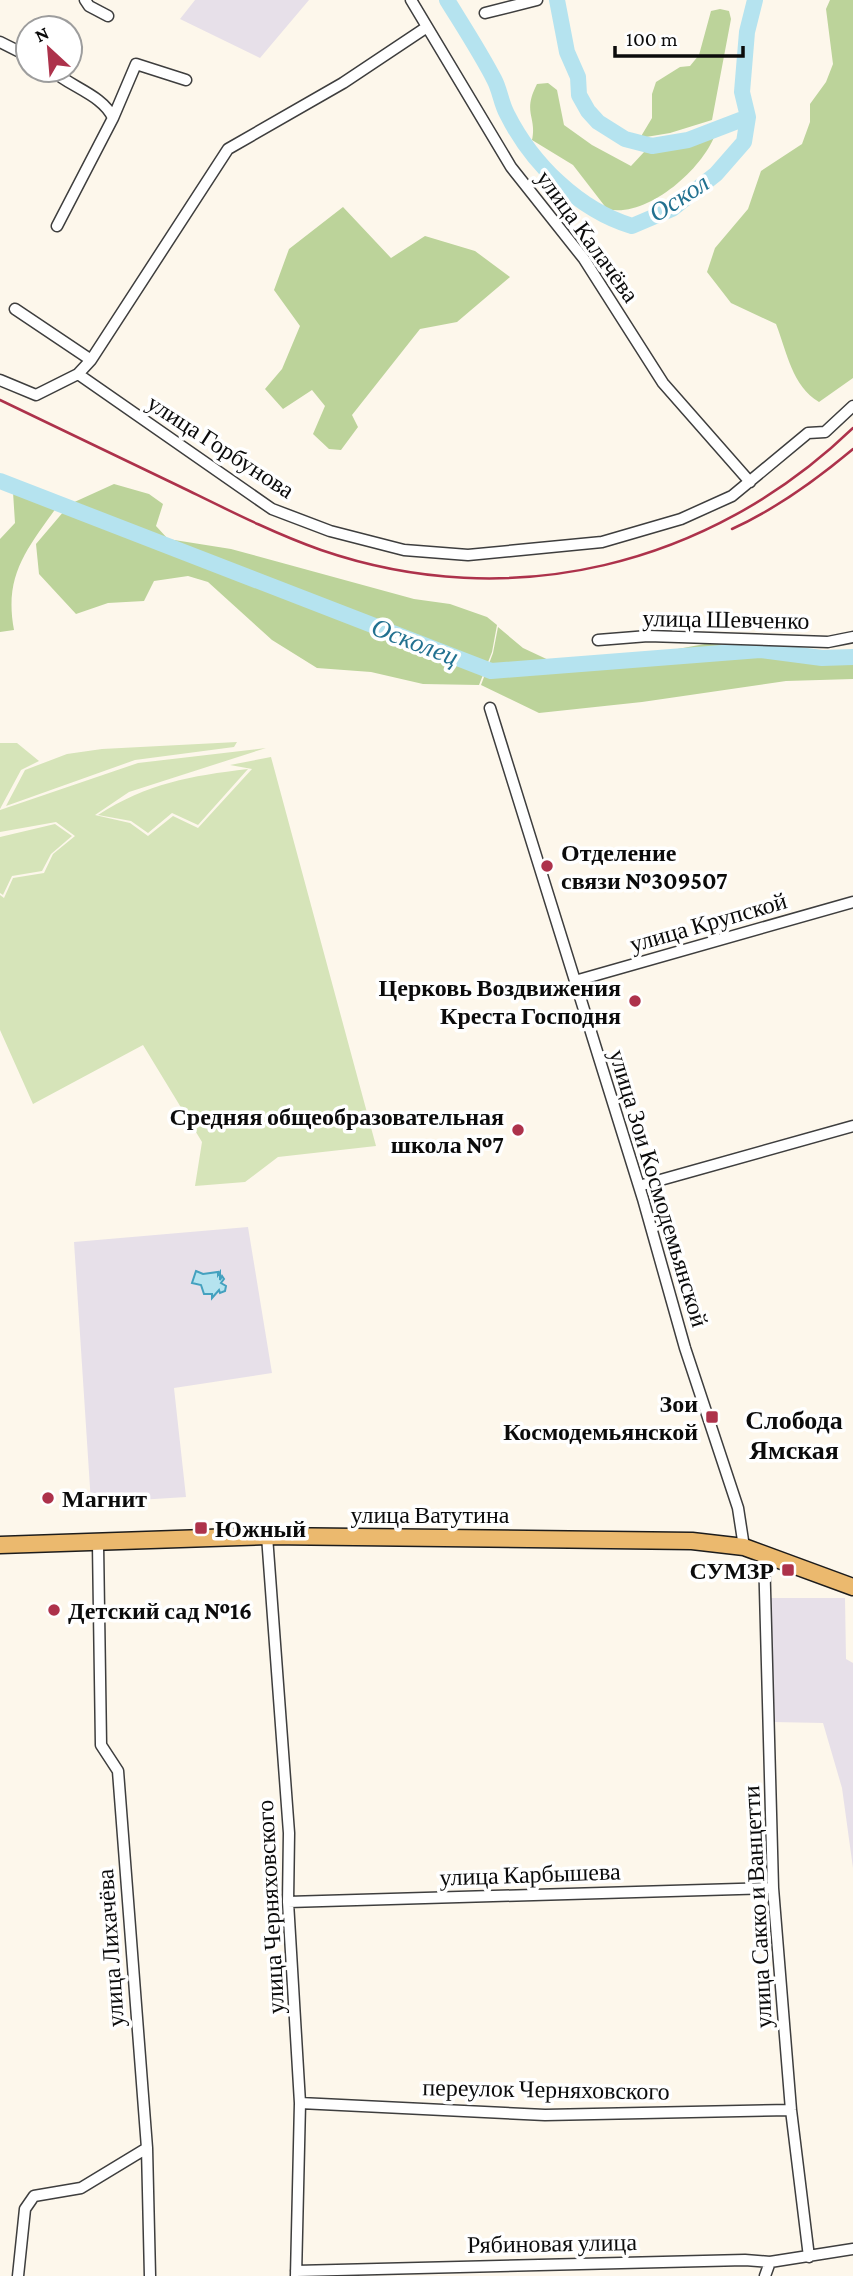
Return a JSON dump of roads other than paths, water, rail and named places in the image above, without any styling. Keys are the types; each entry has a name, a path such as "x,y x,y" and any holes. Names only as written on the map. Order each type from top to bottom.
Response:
{"main road":[{"name":"улица Ватутина","path":"0,1545 98,1544 267,1536 671,1540 744,1547 853,1587"}],"street":[{"path":"85,0 89,6 108,16"},
{"name":"улица Калачёва","path":"411,0 511,167 584,259 663,383 750,482"},
{"path":"485,13 537,0"},
{"path":"0,380 36,395 78,374 91,360 228,149 343,83 427,27"},
{"path":"57,226 113,118 136,64 186,80"},
{"path":"67,84 107,106 113,118"},
{"path":"15,309 91,360"},
{"name":"улица Горбунова","path":"78,374 272,509 330,531 404,550 468,555 602,542 681,519 699,505 732,496 808,433 825,432 853,406"},
{"name":"улица Шевченко","path":"598,640 649,636 828,642 853,638"},
{"name":"улица Зои Космодемьянской","path":"490,708 639,1186 685,1348 738,1508 744,1547"},
{"name":"улица Крупской","path":"575,981 853,902"},
{"path":"639,1186 853,1126"},
{"name":"улица Черняховского","path":"267,1536 289,1833 288,1902 300,2103 296,2273"},
{"name":"улица Лихачёва","path":"98,1544 101,1745 118,1772 147,2148 149,2276"},
{"name":"улица Сакко и Ванцетти","path":"764,1553 773,1888 791,2110 809,2257"},
{"name":"улица Карбышева","path":"288,1902 773,1888"},
{"name":"переулок Черняховского","path":"300,2103 545,2115 791,2110"},
{"path":"18,2276 25,2209 34,2196 81,2188 147,2148"},
{"name":"Рябиновая улица","path":"296,2273 745,2260 769,2262 853,2249"},
{"path":"765,2276 769,2262"}],"water":[{"path":"196,1271 203,1274 218,1272 218,1275 220,1272 220,1280 222,1276 224,1279 221,1283 226,1286 225,1291 220,1293 219,1290 212,1298 212,1294 204,1294 201,1285 192,1283"}],"waterway":[{"name":"Оскол","path":"447,0 489,69 507,114 530,150 559,183 576,197 612,219 632,226 672,209 716,174 744,142 748,117 742,92 747,32 755,0"},
{"path":"557,0 567,52 578,77 579,95 598,122 625,139 652,146 688,140 748,117"},
{"name":"Осколец","path":"0,481 491,671 760,650 822,658 853,657"}],"railway":[{"path":"0,400 232,512 321,550 392,569 464,578 535,576 604,565 672,544 736,514 797,476 853,428"},
{"path":"732,529 795,493 853,449"}],"place":[{"name":"Отделение связи №309507","path":"547,866"},
{"name":"Церковь Воздвижения Креста Господня","path":"635,1001"},
{"name":"Средняя общеобразовательная школа №7","path":"518,1130"},
{"name":"Зои Космодемьянской","path":"712,1417"},
{"name":"Магнит","path":"48,1498"},
{"name":"Южный","path":"201,1528"},
{"name":"СУМЗР","path":"788,1570"},
{"name":"Детский сад №16","path":"54,1610"}],"district":[{"name":"Слобода Ямская","path":"794,1435"}]}
